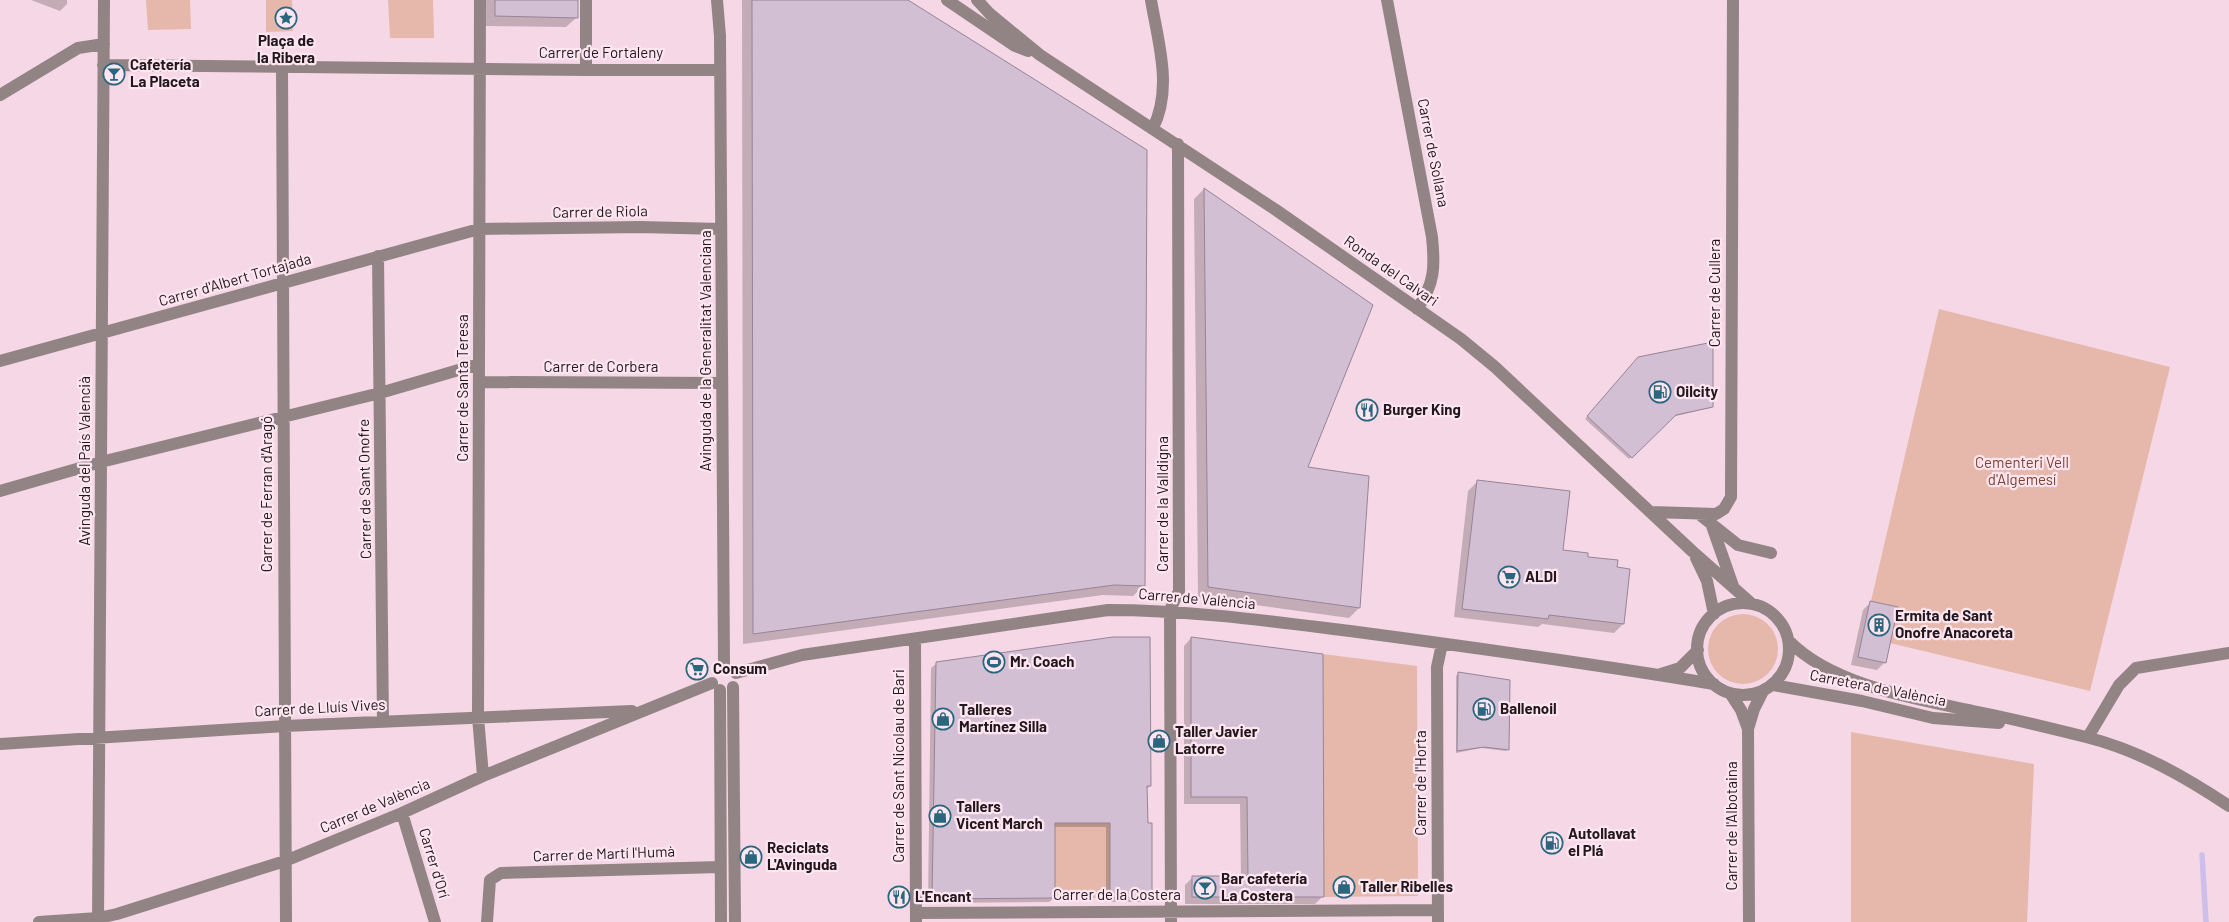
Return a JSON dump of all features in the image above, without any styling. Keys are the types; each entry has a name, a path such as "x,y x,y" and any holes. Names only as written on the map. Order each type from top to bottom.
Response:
{"street":[{"name":"Avinguda del País Valencià","path":"98,920 104,0"},
{"name":"Carrer de Santa Teresa","path":"480,0 478,717 483,776"},
{"path":"586,0 586,70"},
{"name":"Avinguda de la Generalitat Valenciana","path":"717,0 720,36"},
{"name":"Avinguda de la Generalitat Valenciana","path":"722,0 720,70 724,665"},
{"name":"Ronda del Calvari","path":"947,0 1015,46 1040,55"},
{"name":"Ronda del Calvari","path":"977,0 990,14 1040,55 1276,210 1461,339 1496,367 1692,551 1752,604"},
{"path":"1150,0 1163,80 1160,115 1153,128"},
{"name":"Carrer de Sollana","path":"1387,0 1432,237 1435,266 1426,298 1417,309"},
{"name":"Carrer de Cullera","path":"1651,512 1711,515 1720,512 1731,497 1733,0"},
{"path":"0,95 78,48 104,44"},
{"path":"103,65 481,68"},
{"name":"Carrer de Ferran d'Aragó","path":"282,66 286,922"},
{"name":"Carrer de Fortaleny","path":"481,68 720,70"},
{"name":"Carrer de la Valldigna","path":"1171,917 1170,610 1179,591 1178,144"},
{"name":"Carrer de Riola","path":"479,229 640,227 721,229"},
{"name":"Carrer d'Albert Tortajada","path":"0,361 479,229"},
{"name":"Carrer de Sant Onofre","path":"378,256 383,721"},
{"path":"0,491 101,462 380,392 479,364"},
{"name":"Carrer de Corbera","path":"479,382 722,383"},
{"path":"1700,514 1738,545 1771,553"},
{"path":"1711,523 1733,586"},
{"path":"1726,564 1727,552 1738,545"},
{"path":"1692,551 1707,581 1714,614"},
{"path":"1739,603 1752,604 1761,606 1776,617 1786,632 1789,641 1786,665 1778,679 1768,688 1750,694 1730,693 1714,684 1700,665 1698,650 1700,634 1714,614 1726,606 1739,603"},
{"name":"Carrer de València","path":"736,673 802,655 915,640 1108,610 1170,610 1442,644 1714,684"},
{"name":"Carrer de Sant Nicolau de Bari","path":"915,640 916,917"},
{"name":"Carretera de València","path":"1789,641 1806,657 1821,666 1865,684 2088,737 2139,754 2182,775 2229,806"},
{"name":"Carrer de l'Horta","path":"1438,916 1437,667 1442,644"},
{"name":"Carrer de València","path":"1656,675 1680,668 1698,650"},
{"path":"2088,737 2119,685 2136,668 2229,653"},
{"path":"716,686 727,691 733,687 736,682 736,673 730,666 724,665 714,670 716,686 721,922"},
{"name":"Carrer de València","path":"39,922 98,920 285,861 402,813 483,776 642,711 716,686"},
{"path":"733,687 734,922"},
{"name":"Carretera de València","path":"1768,688 1862,701 1933,718 2038,726"},
{"name":"Carrer de l'Albotaina","path":"1748,922 1748,729 1754,709 1768,688"},
{"name":"Carrer de l'Albotaina","path":"1730,693 1741,710 1748,729"},
{"name":"Carrer de Lluís Vives","path":"0,744 99,736 285,726 642,711"},
{"name":"Carrer d'Orí","path":"402,813 435,922"},
{"name":"Carrer de Martí l'Humà","path":"487,922 490,880 501,873 720,867"},
{"name":"Carrer de la Costera","path":"916,917 1438,916"}],"green space":[{"path":"146,0 190,0 191,29 148,30"},
{"path":"266,0 292,0 293,31 266,32"},
{"path":"388,0 433,0 434,38 390,38"},
{"name":"Cementeri Vell d'Algemesí","path":"1939,309 2170,367 2090,691 1890,643 1886,663 1858,657"},
{"path":"1750,614 1763,620 1772,629 1776,635 1778,649 1776,663 1768,674 1757,682 1736,684 1729,682 1718,674 1710,663 1708,642 1710,635 1718,624 1729,616"},
{"path":"1323,654 1417,666 1418,896 1324,897"},
{"path":"1851,732 2034,764 2027,922 1851,922"},
{"path":"1055,823 1110,823 1110,898 1055,898"}],"building":[{"path":"495,0 578,0 578,18 495,16"},
{"path":"752,0 908,0 1147,150 1145,586 1114,585 753,634"},
{"path":"1204,188 1373,305 1308,467 1369,476 1360,608 1208,587"},
{"name":"Oilcity","path":"1713,342 1713,407 1676,415 1632,458 1587,416 1638,357"},
{"name":"ALDI","path":"1477,480 1570,491 1563,550 1588,553 1588,557 1618,560 1617,567 1630,569 1624,624 1549,615 1548,619 1462,609"},
{"name":"Ermita de Sant Onofre Anacoreta","path":"1870,601 1898,607 1886,663 1858,657"},
{"path":"1113,637 1150,637 1151,786 1147,786 1148,823 1152,823 1152,897 1110,898 1110,823 1055,823 1055,898 932,899 936,662"},
{"path":"1191,637 1323,654 1324,897 1192,897 1192,876 1248,876 1247,797 1191,797"},
{"name":"Ballenoil","path":"1458,672 1510,680 1509,750 1484,747 1457,751"}],"waterway":[{"path":"2202,855 2206,922"}],"place":[{"name":"Plaça de la Ribera","path":"286,18"},
{"name":"Cafetería La Placeta","path":"114,74"},
{"name":"Oilcity","path":"1660,392"},
{"name":"Burger King","path":"1367,410"},
{"name":"ALDI","path":"1509,577"},
{"name":"Ermita de Sant Onofre Anacoreta","path":"1879,625"},
{"name":"Mr. Coach","path":"994,662"},
{"name":"Consum","path":"697,669"},
{"name":"Ballenoil","path":"1484,709"},
{"name":"Talleres Martínez Silla","path":"943,719"},
{"name":"Taller Javier Latorre","path":"1159,741"},
{"name":"Tallers Vicent March","path":"940,816"},
{"name":"Autollavat el Plá","path":"1552,843"},
{"name":"Reciclats L'Avinguda","path":"751,857"},
{"name":"Taller Ribelles","path":"1344,887"},
{"name":"Bar cafetería La Costera","path":"1205,888"},
{"name":"L'Encant","path":"899,897"}]}
